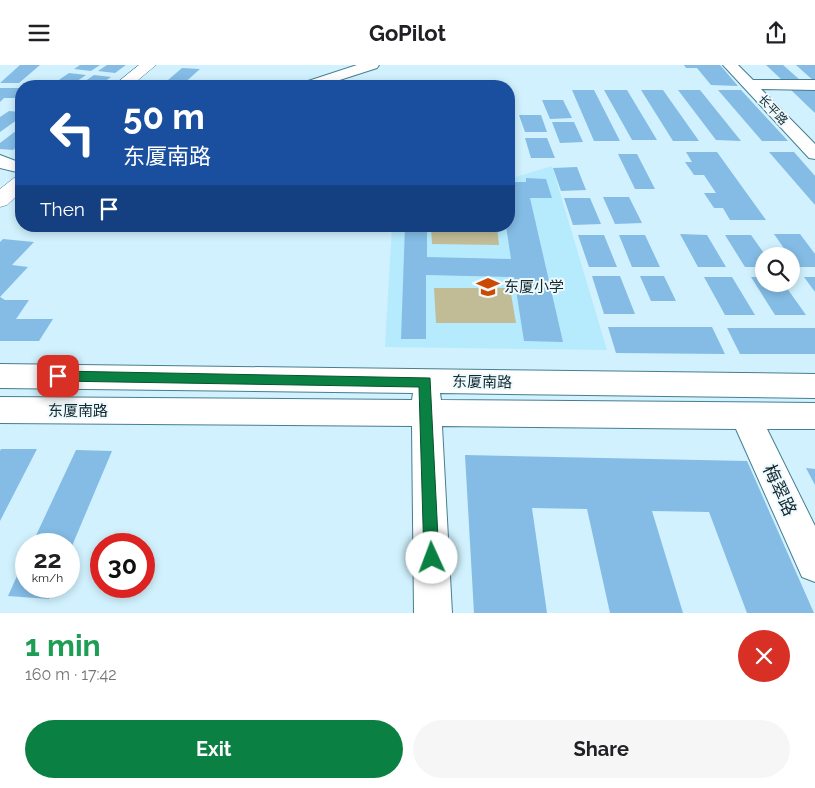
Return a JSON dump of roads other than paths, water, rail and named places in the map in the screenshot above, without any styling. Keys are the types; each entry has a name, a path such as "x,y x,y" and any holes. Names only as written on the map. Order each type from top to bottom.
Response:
{"main road":[{"path":"129,80 148,65"},
{"path":"145,80 164,65"},
{"path":"0,182 15,169"},
{"path":"0,200 15,169"}],"street":[{"path":"326,80 372,65"},
{"name":"长平路","path":"730,65 815,154"},
{"name":"长平路","path":"737,65 815,146"},
{"path":"756,85 815,85"},
{"name":"东厦南路","path":"0,376 744,415 815,416"},
{"name":"东厦南路","path":"0,410 815,386"},
{"path":"426,397 434,613"},
{"name":"梅翠路","path":"744,415 815,564"}],"place":[{"name":"东厦小学","path":"488,287"}]}
